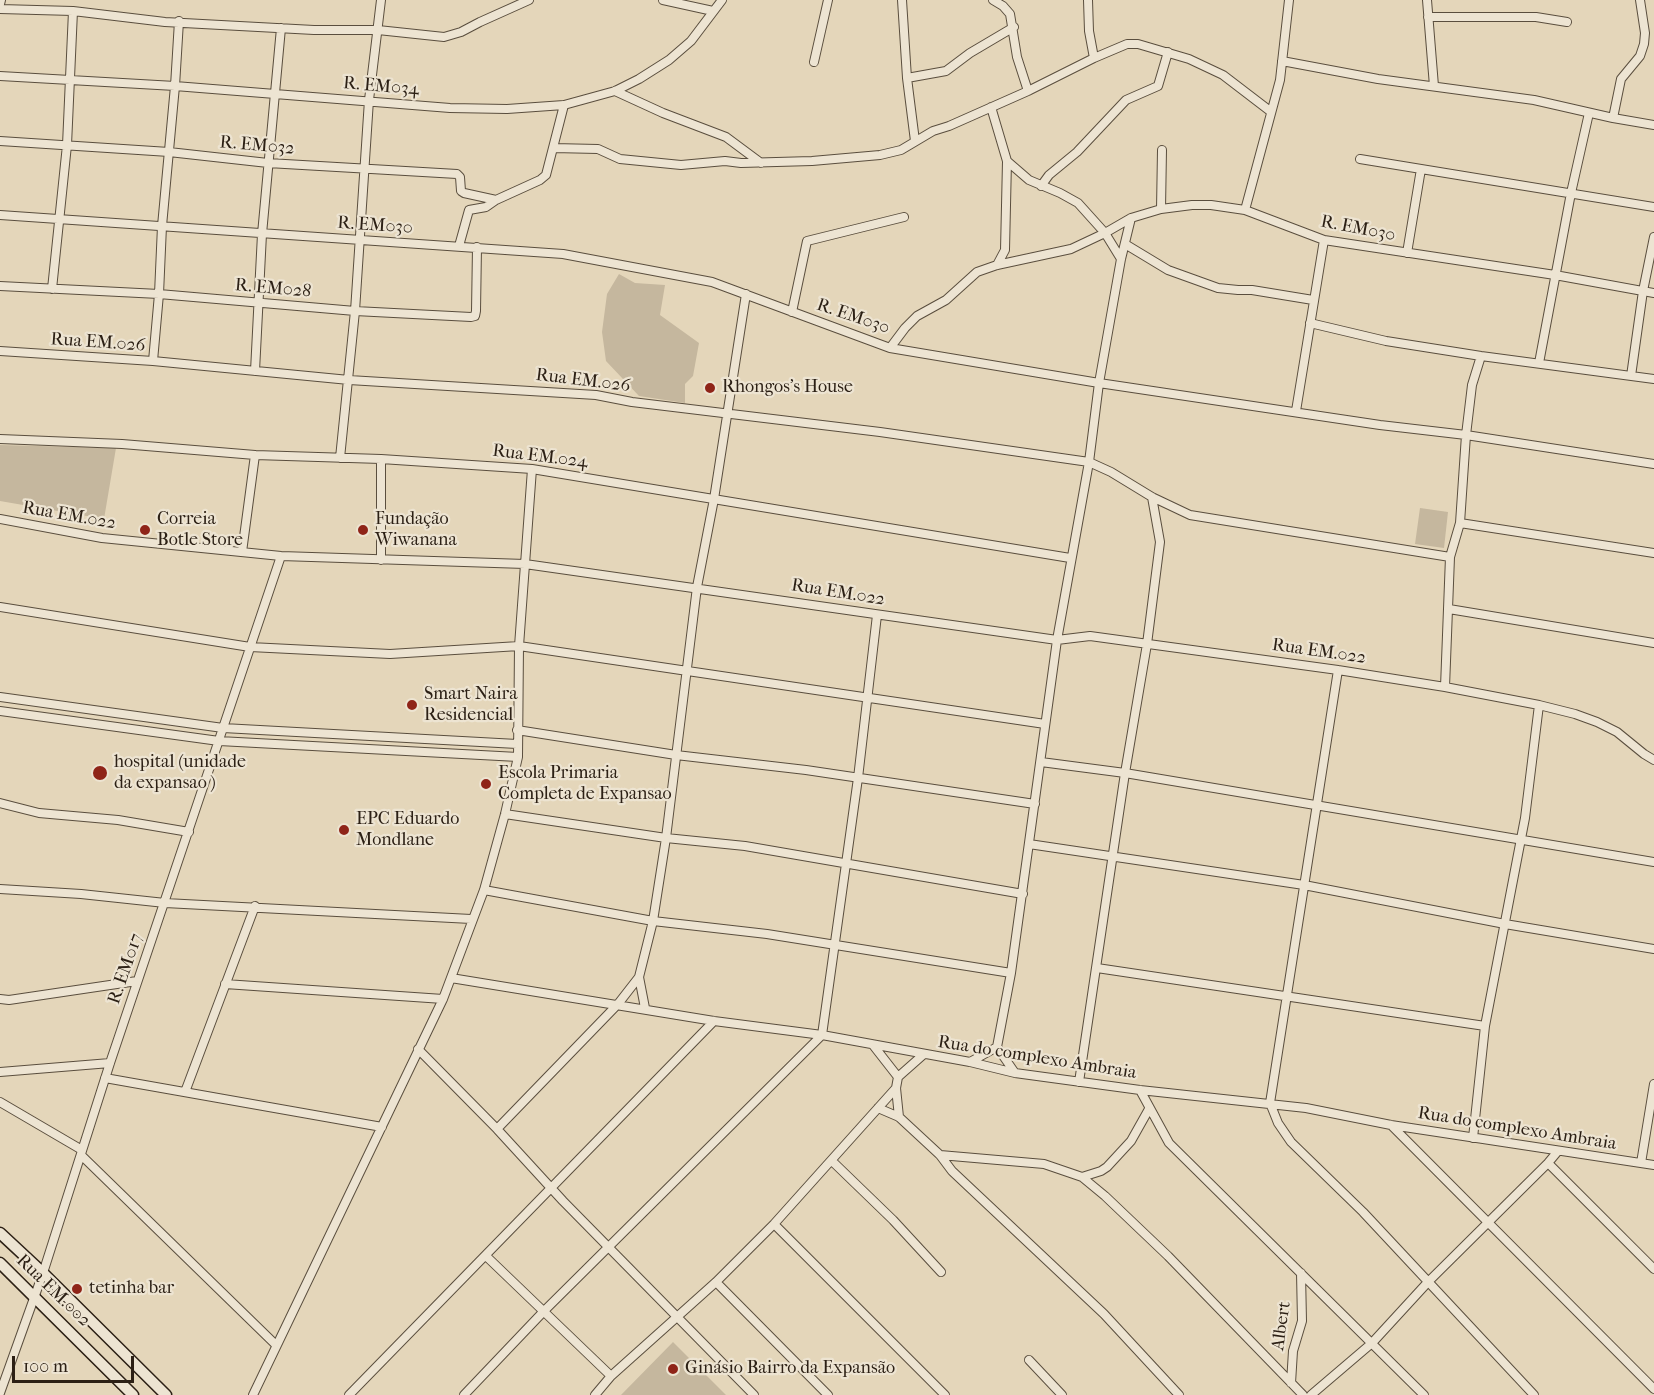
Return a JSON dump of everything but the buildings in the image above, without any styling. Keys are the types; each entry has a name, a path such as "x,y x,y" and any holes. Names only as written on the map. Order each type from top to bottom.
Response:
{"street":[{"path":"340,458 355,311 369,100 381,0"},
{"path":"0,9 73,11 165,22 378,30 444,37 461,33 529,0"},
{"path":"663,0 713,11"},
{"name":"R. EM034","path":"0,76 175,86 480,109 564,105 615,91 669,60 690,41 722,0"},
{"path":"814,62 828,0"},
{"path":"902,0 907,78 915,141"},
{"path":"993,0 1010,14 1014,27 1017,57 1028,91"},
{"path":"1088,0 1089,31 1094,58"},
{"path":"1245,210 1280,80 1288,0"},
{"path":"1427,0 1434,86"},
{"path":"1613,118 1619,84 1640,56 1644,44 1645,33 1640,0"},
{"path":"52,289 67,145 73,11"},
{"path":"1428,17 1536,17 1567,22"},
{"path":"153,362 179,21"},
{"path":"907,78 946,71 970,53 1014,27"},
{"path":"255,371 262,234 280,28"},
{"path":"553,148 598,149 620,159 681,165 725,161 761,163 812,161 880,155 901,150 933,130 949,126 1028,91 1127,44 1138,44 1190,59 1223,75 1270,111"},
{"path":"1041,186 1126,100 1158,86 1168,52"},
{"path":"1282,61 1378,79 1534,100 1654,125"},
{"path":"615,91 663,113 726,137 761,163"},
{"path":"459,246 469,210 486,207 495,200 540,180 547,173 564,105"},
{"path":"991,107 1007,161 1005,250 997,265"},
{"path":"1539,363 1571,193 1589,113"},
{"name":"R. EM032","path":"0,141 169,152 268,163 364,170 457,174 464,193 495,200"},
{"path":"741,163 744,150"},
{"path":"1161,210 1162,150"},
{"path":"1360,159 1654,207"},
{"path":"1007,161 1029,180 1078,203 1105,233 1121,258"},
{"path":"1407,253 1421,169"},
{"name":"R. EM030","path":"0,215 563,254 712,282 890,348 917,316 946,300 977,272 997,265 1071,249 1131,218 1192,205 1245,210 1324,240 1555,275 1654,293"},
{"path":"792,312 807,241 904,217"},
{"path":"1015,1073 997,1047 1023,894 1057,640 1089,462 1099,383 1121,258 1131,218"},
{"path":"1631,376 1643,291 1654,237"},
{"path":"1296,411 1324,240"},
{"path":"1125,244 1168,270 1218,288 1252,290 1313,300"},
{"name":"R. EM028","path":"0,286 159,294 355,311 475,316 477,247"},
{"path":"497,1129 618,1004 639,977 653,921 698,588 746,294"},
{"path":"1310,323 1386,341 1654,379"},
{"path":"890,348 1099,383 1654,464"},
{"name":"Rua EM.026","path":"0,351 349,380 596,395 632,402 880,432 1089,462 1190,515 1450,557"},
{"path":"1444,687 1450,557 1460,523 1466,435 1472,385 1480,356"},
{"name":"Rua EM.024","path":"0,439 122,444 255,455 381,459 532,469 1071,558"},
{"path":"242,552 255,455"},
{"path":"381,459 381,560"},
{"path":"253,1395 443,999 471,919 484,890 518,757 519,646 532,469"},
{"path":"1079,1082 1125,773 1147,644 1160,542 1152,497"},
{"name":"Rua EM.022","path":"0,519 102,538 281,556 525,564 1057,640 1090,636 1338,670 1539,705 1597,722 1617,732 1654,760"},
{"path":"1460,523 1654,553"},
{"name":"R. EM017","path":"0,1393 43,1273 105,1078 281,556"},
{"path":"0,607 250,647 390,654 519,646 1045,724"},
{"path":"1449,609 1654,643"},
{"path":"464,1395 544,1311 822,1035 858,778 877,615"},
{"path":"1338,670 1270,1103 1278,1123 1291,1142 1363,1212 1534,1395"},
{"path":"0,696 223,728 517,744"},
{"path":"1473,1138 1485,1026 1521,839 1539,705"},
{"path":"0,711 219,741 518,757"},
{"path":"517,730 1035,804"},
{"path":"1041,762 1125,773 1654,862"},
{"path":"0,802 39,813 118,820 189,832"},
{"path":"505,814 666,838 745,846 1023,894"},
{"path":"1029,844 1304,885 1505,924 1654,949"},
{"path":"0,889 81,894 165,903 471,919"},
{"path":"484,890 653,921 767,934 1011,973"},
{"path":"185,1092 255,906"},
{"path":"1097,968 1485,1026"},
{"path":"639,977 645,1008"},
{"name":"Rua do complexo Ambraia","path":"451,978 714,1021 822,1035 970,1062 1015,1073 1140,1090 1305,1108 1391,1125 1654,1166"},
{"path":"0,999 9,1000 138,981"},
{"path":"225,984 443,999"},
{"path":"349,1395 714,1021"},
{"path":"872,1045 898,1077"},
{"path":"970,1062 997,1047"},
{"path":"418,1049 497,1129 550,1188 754,1395"},
{"path":"899,1117 896,1088 898,1077 924,1054"},
{"path":"0,1072 110,1063"},
{"path":"105,1078 382,1127"},
{"path":"1641,1163 1654,1084"},
{"path":"595,1395 611,1376 716,1282 774,1224 896,1088"},
{"path":"1140,1090 1169,1143 1424,1395"},
{"path":"0,1102 82,1152 276,1345"},
{"path":"878,1108 899,1117 939,1155 952,1171 1104,1314 1179,1395"},
{"path":"1082,1177 1107,1167 1131,1142 1149,1109"},
{"path":"1391,1125 1654,1389"},
{"path":"1311,1395 1372,1343 1428,1282 1558,1151"},
{"path":"939,1155 1044,1164 1082,1177 1106,1196 1168,1256 1303,1395"},
{"path":"832,1161 893,1220 941,1272"},
{"path":"1548,1163 1654,1269"},
{"path":"774,1224 945,1395"},
{"path":"0,1233 166,1395"},
{"path":"486,1256 611,1376"},
{"name":"Rua EM.002","path":"0,1263 133,1395"},
{"name":"Albert","path":"1291,1383 1293,1351 1302,1321 1301,1273"},
{"path":"716,1282 828,1395"},
{"path":"1029,1360 1062,1395"}],"shaded area":[{"path":"619,274 635,283 665,285 660,315 699,343 693,376 685,384 685,403 639,396 606,361 602,332 607,294"},
{"path":"0,445 116,448 104,519 0,501"},
{"path":"1420,508 1448,512 1444,548 1415,544"},
{"name":"Ginásio Bairro da Expansão","path":"673,1342 726,1395 621,1395"}],"place":[{"name":"Rhongos's House","path":"710,388"},
{"name":"Correia Botle Store","path":"145,530"},
{"name":"Fundação Wiwanana","path":"363,530"},
{"name":"Smart Naira Residencial","path":"412,705"},
{"name":"hospital (unidade da expansao )","path":"100,773"},
{"name":"Escola Primaria Completa de Expansao","path":"486,784"},
{"name":"EPC Eduardo Mondlane","path":"344,830"},
{"name":"tetinha bar","path":"77,1289"},
{"name":"Ginásio Bairro da Expansão","path":"673,1369"}]}
